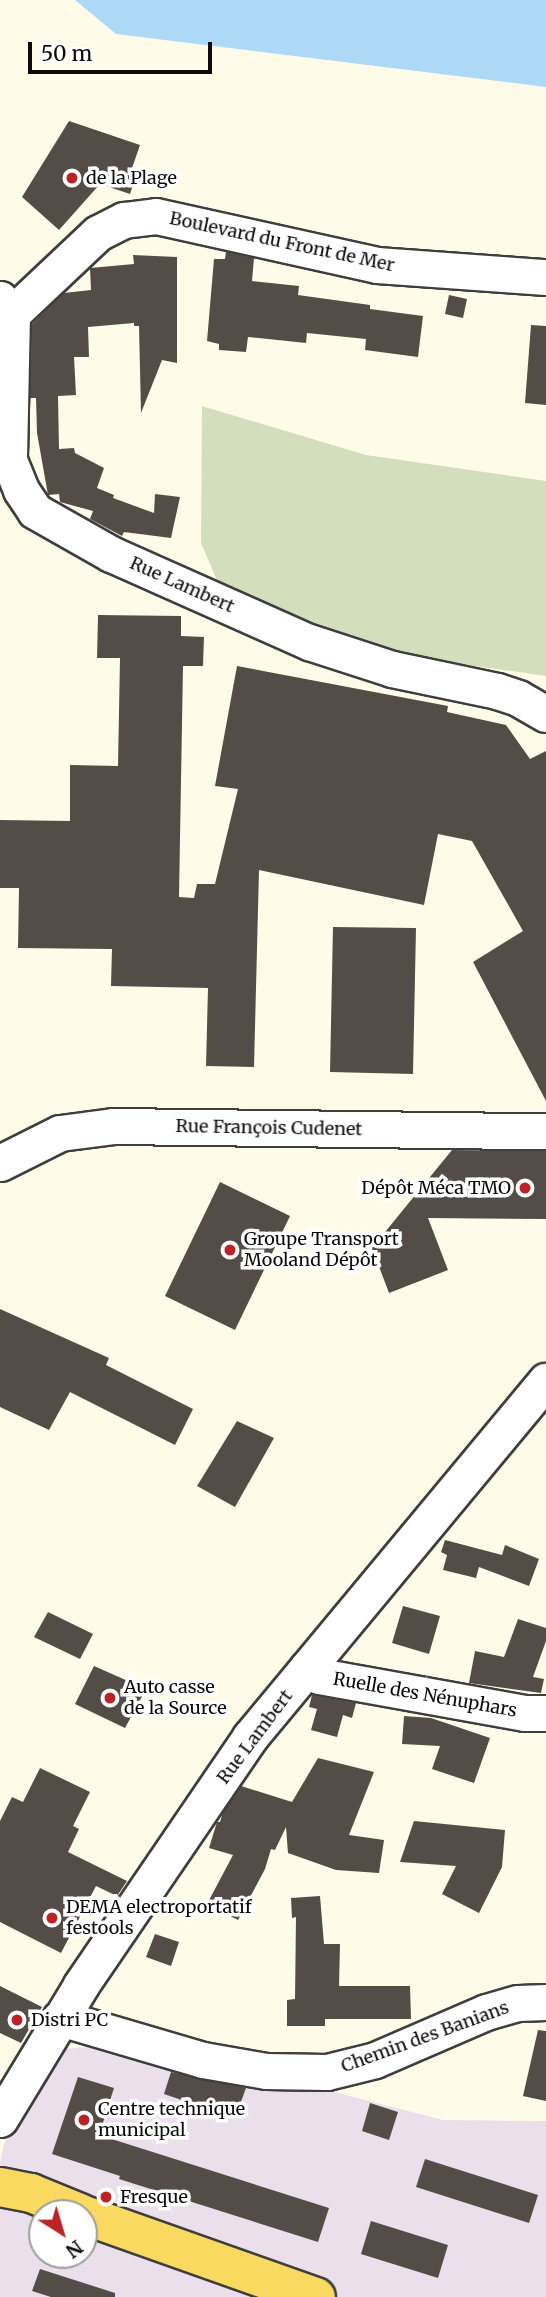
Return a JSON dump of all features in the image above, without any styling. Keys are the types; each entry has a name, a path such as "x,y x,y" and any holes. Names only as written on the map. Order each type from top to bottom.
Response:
{"main road":[{"path":"0,2187 32,2193 46,2199"},
{"path":"0,2196 28,2207"},
{"path":"98,2221 316,2297"}],"street":[{"name":"Boulevard du Front de Mer","path":"6,307 98,233 124,220 156,216 377,265 546,276"},
{"name":"Rue Lambert","path":"6,307 9,460 21,490 35,511 111,554 309,642 392,669 497,691 546,714"},
{"name":"Rue François Cudenet","path":"0,1163 60,1133 113,1126 546,1131"},
{"name":"Rue Lambert","path":"0,2119 60,2018 250,1737 543,1390"},
{"name":"Ruelle des Nénuphars","path":"307,1668 319,1676 525,1713 546,1713"},
{"name":"Chemin des Banians","path":"60,2018 203,2060 266,2071 327,2072 375,2060 486,2012 517,2003 546,2003"}],"shaded area":[{"path":"143,2043 443,2120 546,2121 546,2297 0,2297 0,2164 4,2144 63,2049"}],"green space":[{"path":"202,406 366,455 546,481 546,676 349,648 219,585 201,543"}],"water":[{"path":"75,0 546,0 546,87 116,34"}],"building":[{"path":"69,121 140,145 130,174 136,176 130,194 100,184 59,230 22,197"},
{"path":"226,252 254,258 252,281 299,286 298,295 423,316 418,357 365,350 366,339 307,333 306,343 248,337 246,352 219,350 219,344 207,341 214,259 225,259"},
{"path":"133,255 177,257 177,363 162,360 141,413 139,326 134,326 134,323 88,327 89,357 74,357 76,395 58,396 59,449 74,448 75,453 104,468 97,488 114,495 113,498 154,513 155,494 180,497 171,538 124,532 122,536 90,519 93,511 60,502 59,494 48,495 37,433 36,398 30,398 32,324 64,293 91,290 90,268 134,264"},
{"path":"449,295 467,299 463,318 445,314"},
{"path":"531,325 546,326 546,405 525,403"},
{"path":"98,615 181,616 181,636 204,637 203,666 183,666 179,897 194,898 197,884 215,884 238,789 215,786 237,666 448,706 447,712 506,725 530,759 546,751 546,1101 473,962 523,931 472,841 438,834 424,905 259,870 254,1067 206,1066 208,988 111,986 112,949 18,948 19,888 0,888 0,820 70,821 70,765 118,766 120,658 97,658"},
{"path":"333,927 416,928 413,1074 330,1072"},
{"path":"452,1150 546,1151 546,1219 428,1218 448,1270 389,1293 372,1248"},
{"path":"220,1182 290,1216 235,1330 165,1296"},
{"path":"0,1309 109,1358 106,1365 193,1409 175,1445 70,1392 49,1430 0,1407"},
{"path":"237,1421 274,1438 235,1507 197,1486"},
{"path":"445,1540 502,1555 505,1545 539,1559 529,1586 479,1567 476,1578 443,1570 447,1555 441,1552"},
{"path":"403,1606 440,1616 429,1654 392,1643"},
{"path":"48,1612 93,1634 80,1659 34,1637"},
{"path":"518,1619 546,1628 546,1641 533,1677 544,1679 541,1693 469,1683 475,1651 504,1657"},
{"path":"94,1666 146,1689 125,1728 75,1704"},
{"path":"312,1695 356,1703 352,1718 343,1715 337,1737 311,1730 317,1709 309,1707"},
{"path":"404,1716 431,1718 490,1738 474,1783 432,1769 440,1746 402,1744"},
{"path":"318,1758 374,1772 349,1835 384,1840 379,1873 336,1870 288,1853 286,1827 275,1850 271,1849 265,1869 238,1920 207,1904 233,1855 209,1848 217,1822 220,1822 223,1812 241,1786 292,1802"},
{"path":"40,1768 90,1792 73,1826 79,1829 68,1852 127,1881 117,1896 96,1886 61,1953 0,1922 0,1821 12,1797 23,1802"},
{"path":"414,1821 505,1830 502,1867 479,1913 442,1894 456,1866 400,1862"},
{"path":"320,1896 324,1944 340,1944 339,1986 410,1986 411,2019 325,2019 325,2026 287,2026 287,2000 295,1999 296,1917 292,1918 291,1898"},
{"path":"155,1934 179,1942 171,1966 146,1957"},
{"name":"Distri PC","path":"0,1986 42,2007 21,2043 0,2033"},
{"path":"538,2030 546,2031 546,2101 523,2096"},
{"path":"171,2072 246,2088 235,2118 164,2094"},
{"path":"78,2077 114,2088 99,2135 329,2208 318,2242 119,2179 120,2176 52,2154"},
{"path":"370,2103 398,2112 389,2140 362,2131"},
{"path":"425,2159 538,2195 529,2223 416,2187"},
{"path":"371,2221 448,2245 438,2278 361,2254"},
{"path":"40,2269 115,2293 115,2297 51,2297 32,2291"}],"place":[{"name":"de la Plage","path":"72,178"},
{"name":"Dépôt Méca TMO","path":"525,1188"},
{"name":"Groupe Transport Mooland Dépôt","path":"230,1250"},
{"name":"Auto casse de la Source","path":"110,1698"},
{"name":"DEMA electroportatif festools","path":"52,1918"},
{"name":"Distri PC","path":"17,2020"},
{"name":"Centre technique municipal","path":"84,2120"},
{"name":"Fresque","path":"106,2197"}]}
